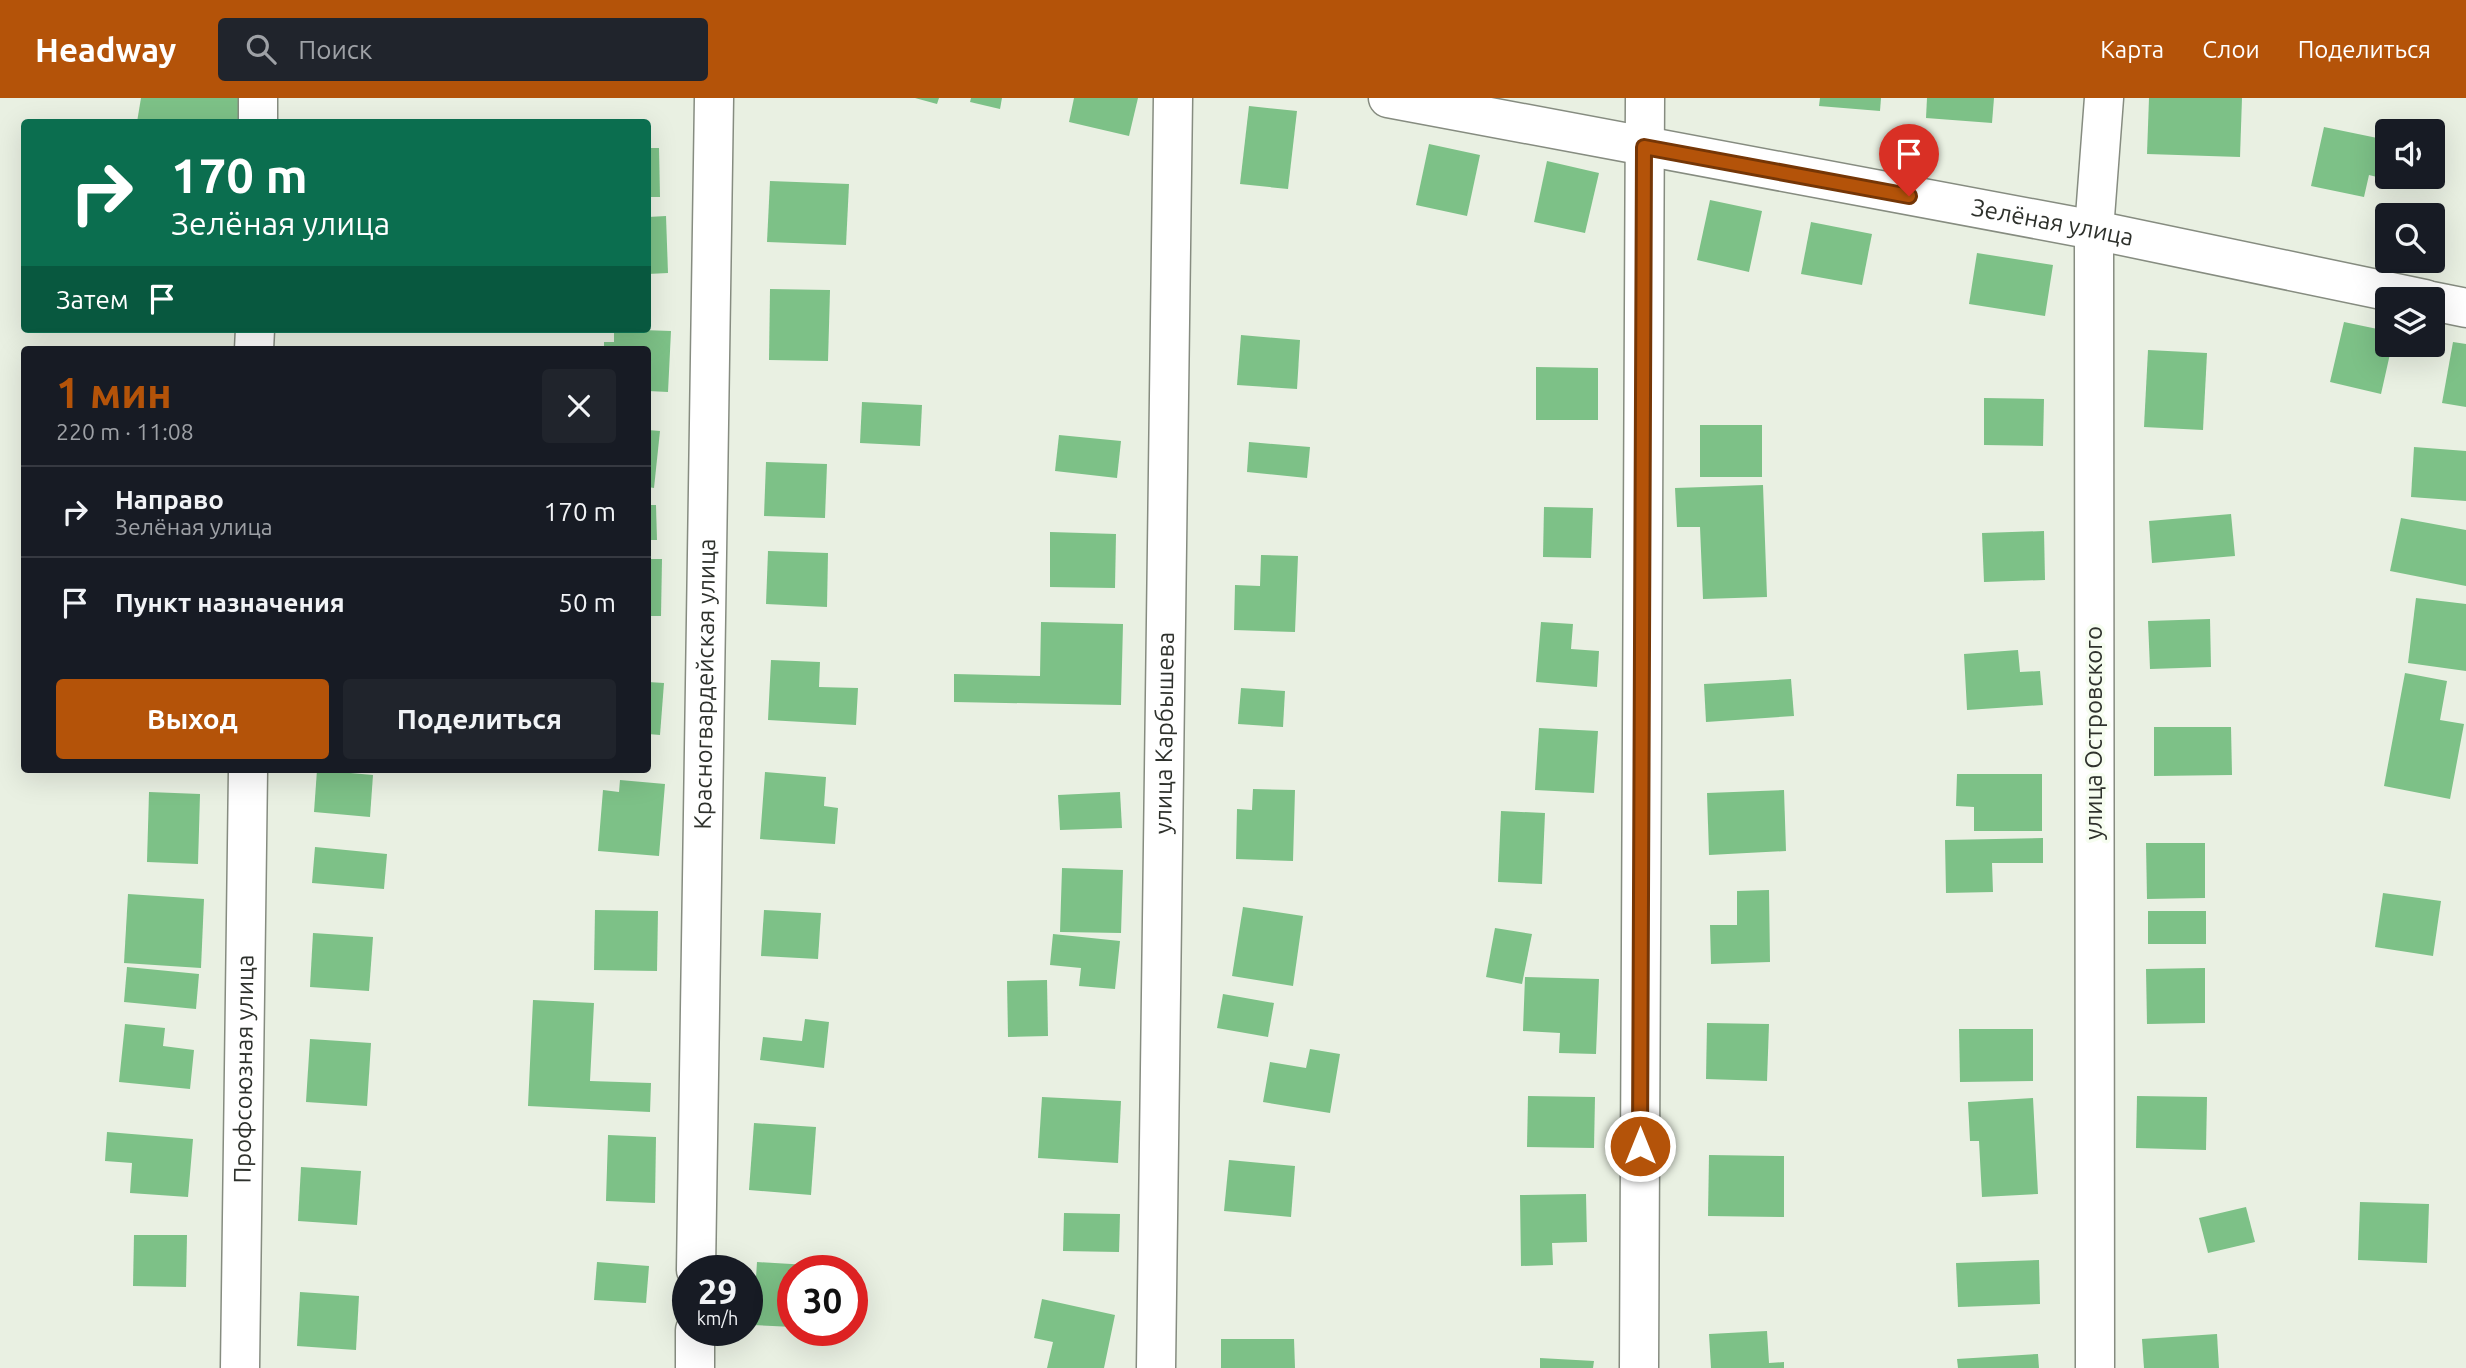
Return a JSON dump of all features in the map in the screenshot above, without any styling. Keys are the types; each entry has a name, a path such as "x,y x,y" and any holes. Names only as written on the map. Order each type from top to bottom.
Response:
{"street":[{"path":"258,98 258,119"},
{"name":"Красногвардейская улица","path":"696,1255 714,98"},
{"name":"улица Карбышева","path":"1156,1368 1173,98"},
{"name":"Зелёная улица","path":"1388,98 2094,230 2375,289"},
{"path":"1639,1368 1645,98"},
{"name":"улица Островского","path":"2095,1368 2094,230 2104,98"},
{"path":"2445,304 2466,308"},
{"name":"Профсоюзная улица","path":"240,1368 248,773"},
{"path":"695,1346 695,1368"}],"building":[{"path":"141,98 242,98 239,119 138,119"},
{"path":"915,98 939,98 937,104"},
{"path":"971,98 1002,98 1000,109 970,102"},
{"path":"1074,98 1138,98 1129,136 1069,122"},
{"path":"1820,98 1881,98 1880,111 1819,106"},
{"path":"1927,98 1994,98 1992,123 1926,118"},
{"path":"2149,98 2242,98 2240,157 2147,154"},
{"path":"1249,106 1297,111 1288,189 1240,184"},
{"path":"2324,127 2375,138 2375,176 2369,175 2364,197 2311,186"},
{"path":"1429,144 1480,155 1467,216 1416,205"},
{"path":"651,148 659,148 660,197 651,197"},
{"path":"1547,161 1599,173 1585,233 1534,222"},
{"path":"770,181 849,184 846,245 767,242"},
{"path":"1710,200 1762,211 1749,272 1697,260"},
{"path":"666,216 668,273 651,274 651,217"},
{"path":"1811,222 1872,234 1862,285 1801,274"},
{"path":"1977,253 2053,265 2045,316 1969,304"},
{"path":"770,289 830,290 828,361 769,360"},
{"path":"2344,322 2375,328 2375,357 2389,357 2381,394 2330,382"},
{"path":"671,331 668,392 651,391 651,346 604,346 604,342 614,342 614,333"},
{"path":"1241,335 1300,340 1297,389 1237,385"},
{"path":"2453,342 2466,344 2466,407 2442,403"},
{"path":"2148,350 2207,353 2203,430 2144,427"},
{"path":"1536,367 1598,368 1598,420 1536,420"},
{"path":"1984,398 2044,399 2043,446 1984,445"},
{"path":"862,402 922,405 920,446 860,443"},
{"path":"1700,425 1762,425 1762,477 1700,477"},
{"path":"651,430 660,431 654,488 651,488"},
{"path":"1059,435 1121,441 1117,478 1055,471"},
{"path":"1249,442 1310,447 1307,478 1247,472"},
{"path":"2414,447 2466,451 2466,501 2411,497"},
{"path":"766,462 827,464 825,518 764,516"},
{"path":"1763,485 1767,597 1703,599 1700,527 1677,527 1675,488"},
{"path":"651,505 656,505 657,540 651,540"},
{"path":"1544,507 1593,508 1591,558 1543,557"},
{"path":"2231,514 2235,556 2152,563 2149,521"},
{"path":"2401,518 2466,530 2466,586 2390,571"},
{"path":"2044,531 2045,580 1984,582 1982,533"},
{"path":"1050,532 1116,534 1115,588 1050,587"},
{"path":"768,551 828,553 827,607 766,604"},
{"path":"1261,555 1298,556 1295,632 1234,630 1235,585 1260,586"},
{"path":"651,559 662,559 661,616 651,616"},
{"path":"2416,598 2466,604 2466,671 2408,663"},
{"path":"2210,619 2211,667 2150,669 2148,621"},
{"path":"1041,622 1123,624 1121,705 954,702 954,674 1040,676"},
{"path":"1541,622 1573,624 1571,649 1599,651 1597,687 1536,682"},
{"path":"2018,650 2020,672 2040,671 2043,705 1967,710 1964,654"},
{"path":"771,660 820,662 819,687 858,688 856,725 768,720"},
{"path":"2405,673 2447,681 2440,720 2464,724 2450,799 2384,786"},
{"path":"1791,679 1794,716 1706,722 1704,684"},
{"path":"651,682 664,683 660,735 651,734"},
{"path":"1241,688 1285,691 1283,727 1238,724"},
{"path":"2154,727 2231,727 2232,775 2154,776"},
{"path":"1539,728 1598,731 1594,793 1535,790"},
{"path":"765,772 826,777 824,806 838,808 835,844 760,839"},
{"path":"317,773 373,775 370,817 314,812"},
{"path":"1957,774 2042,774 2042,831 1974,831 1974,807 1956,806"},
{"path":"620,780 665,784 659,856 598,851 603,790 619,792"},
{"path":"1253,789 1295,790 1293,861 1236,859 1237,809 1252,810"},
{"path":"1784,790 1786,851 1709,855 1707,793"},
{"path":"149,792 200,794 198,864 147,862"},
{"path":"1120,792 1122,828 1060,830 1058,795"},
{"path":"1501,811 1545,813 1542,884 1498,882"},
{"path":"2043,838 2043,863 1992,863 1993,892 1946,893 1945,840"},
{"path":"2146,843 2205,843 2205,898 2147,899"},
{"path":"315,847 387,854 384,889 312,883"},
{"path":"1062,868 1123,870 1121,933 1060,932"},
{"path":"1769,890 1770,962 1711,964 1710,925 1737,925 1737,891"},
{"path":"2383,893 2441,901 2433,956 2375,947"},
{"path":"128,894 204,899 201,968 124,963"},
{"path":"1243,907 1303,916 1293,986 1232,976"},
{"path":"595,910 658,911 657,971 594,970"},
{"path":"764,910 821,913 818,959 761,956"},
{"path":"2148,911 2206,911 2206,944 2148,944"},
{"path":"1495,928 1532,934 1522,984 1486,977"},
{"path":"313,933 373,937 369,991 310,987"},
{"path":"1053,934 1120,941 1115,989 1079,986 1081,968 1050,965"},
{"path":"127,967 199,974 196,1009 124,1002"},
{"path":"2205,968 2205,1023 2147,1024 2146,969"},
{"path":"1525,977 1599,979 1596,1054 1559,1053 1560,1033 1523,1031"},
{"path":"1047,980 1048,1036 1008,1037 1007,981"},
{"path":"1223,994 1274,1003 1268,1037 1217,1028"},
{"path":"533,1000 594,1003 590,1081 651,1083 650,1112 528,1106"},
{"path":"805,1019 829,1022 824,1068 760,1060 763,1037 802,1041"},
{"path":"1707,1023 1769,1024 1767,1081 1706,1079"},
{"path":"125,1024 165,1028 163,1046 194,1050 190,1089 119,1082"},
{"path":"1959,1029 2033,1029 2033,1081 1960,1082"},
{"path":"310,1039 371,1043 367,1106 306,1102"},
{"path":"1310,1049 1340,1054 1330,1113 1263,1102 1270,1062 1306,1068"},
{"path":"1528,1096 1595,1097 1594,1148 1527,1147"},
{"path":"2137,1096 2207,1097 2206,1150 2136,1148"},
{"path":"1042,1097 1121,1101 1118,1163 1038,1158"},
{"path":"2033,1098 2038,1194 1982,1197 1979,1141 1970,1141 1968,1102"},
{"path":"754,1123 816,1127 811,1195 749,1190"},
{"path":"107,1132 193,1139 188,1197 130,1193 132,1163 105,1161"},
{"path":"608,1135 656,1137 655,1203 606,1201"},
{"path":"1709,1155 1784,1156 1784,1217 1708,1216"},
{"path":"1229,1160 1295,1166 1291,1217 1224,1211"},
{"path":"301,1167 361,1171 357,1225 298,1221"},
{"path":"1586,1194 1587,1242 1552,1243 1553,1265 1521,1266 1520,1195"},
{"path":"2360,1202 2429,1204 2427,1263 2358,1260"},
{"path":"2246,1207 2255,1242 2208,1253 2199,1218"},
{"path":"1064,1213 1120,1214 1119,1252 1063,1251"},
{"path":"134,1235 187,1235 186,1287 133,1286"},
{"path":"2039,1260 2040,1304 1958,1307 1956,1263"},
{"path":"597,1262 649,1266 646,1303 594,1300"},
{"path":"763,1262 777,1263 777,1326 763,1326"},
{"path":"300,1292 359,1296 356,1350 297,1346"},
{"path":"1042,1299 1115,1315 1104,1368 1047,1368 1053,1342 1034,1338"},
{"path":"1767,1331 1769,1363 1784,1362 1784,1368 1711,1368 1709,1334"},
{"path":"2217,1334 2219,1368 2144,1368 2142,1339"},
{"path":"1221,1339 1294,1339 1295,1368 1221,1368"},
{"path":"2038,1354 2039,1368 1958,1368 1957,1359"},
{"path":"1540,1358 1594,1361 1593,1368 1540,1368"}],"route":[{"path":"1640,1146 1644,147 1909,196"}]}
